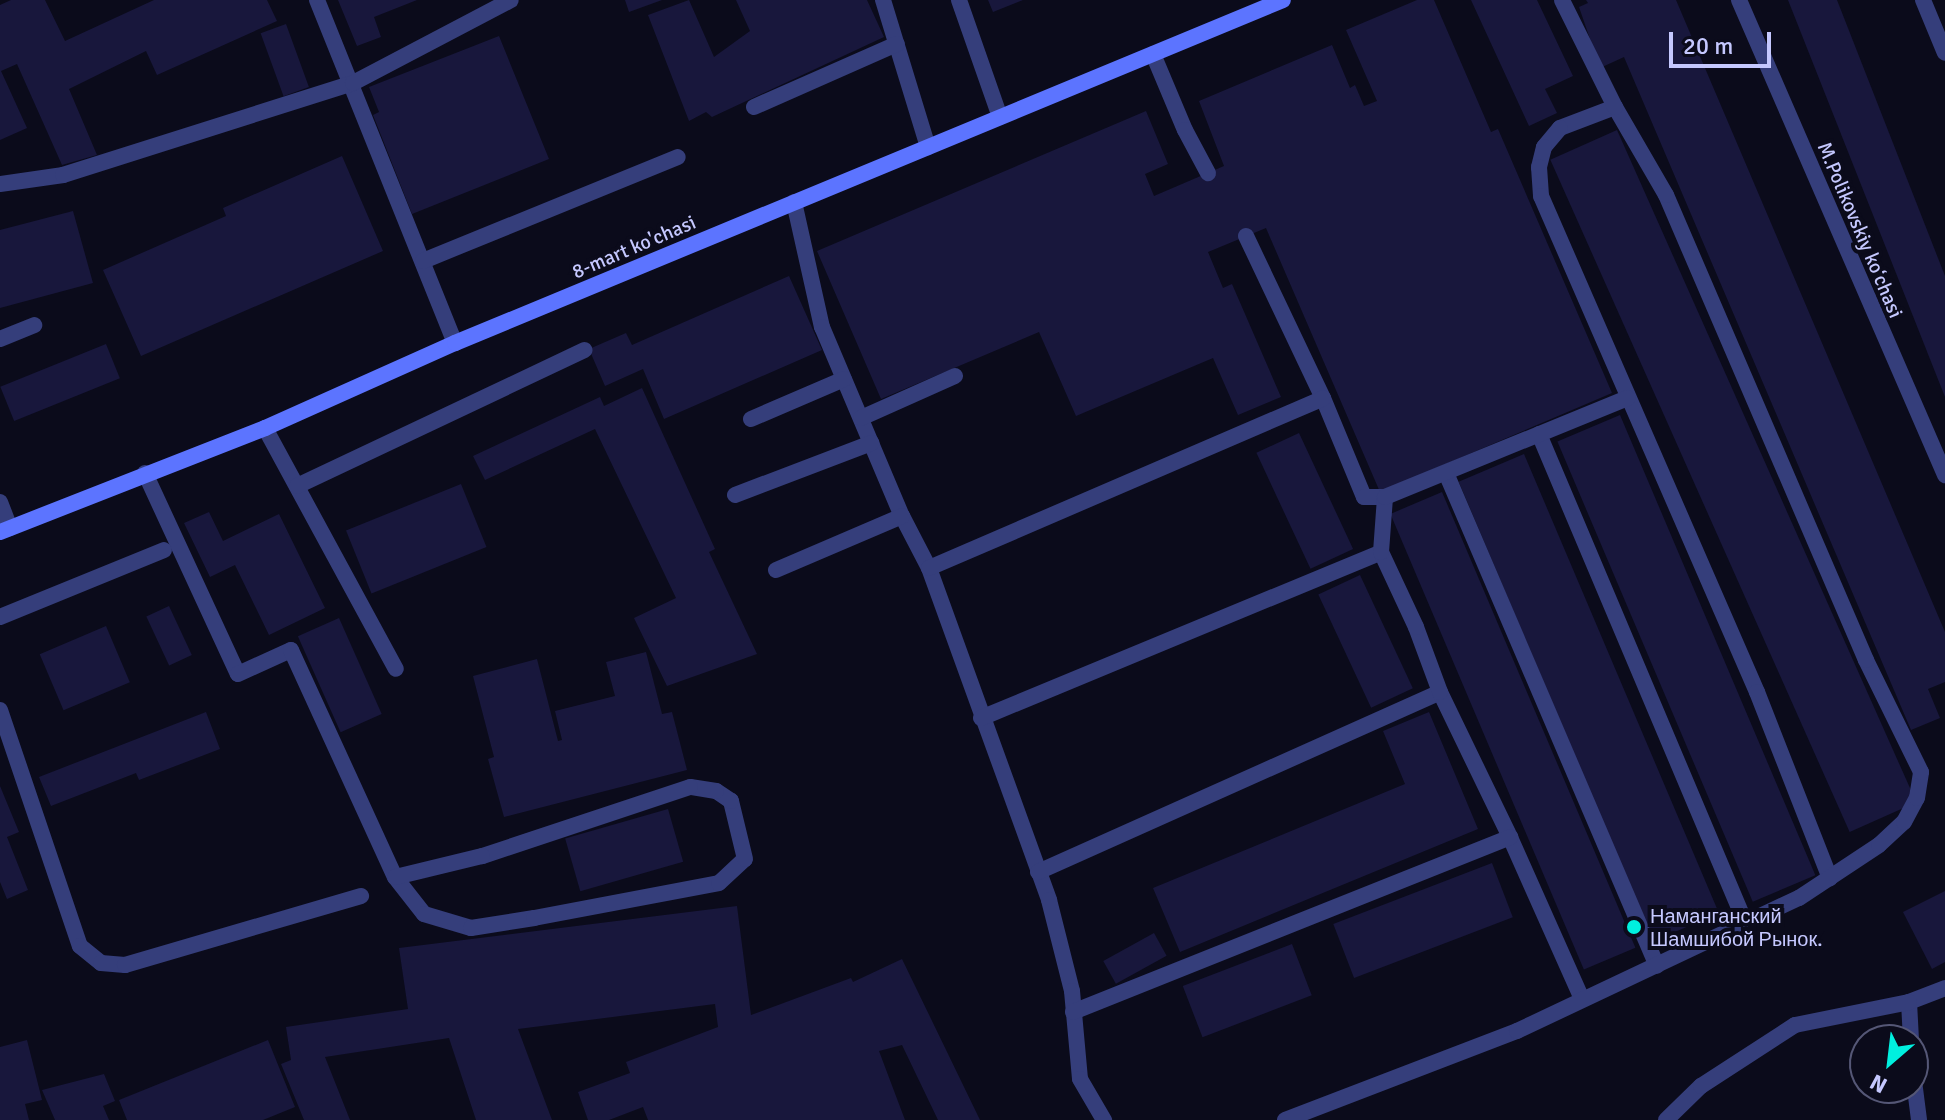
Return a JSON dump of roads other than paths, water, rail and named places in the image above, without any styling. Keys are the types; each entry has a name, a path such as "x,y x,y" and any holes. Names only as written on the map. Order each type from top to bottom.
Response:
{"street":[{"path":"317,0 353,83 455,343"},
{"path":"0,184 63,175 353,83 511,0"},
{"path":"883,0 928,147"},
{"path":"959,0 1000,117"},
{"name":"8-mart ko'chasi","path":"5,530 265,428 455,343 1283,0"},
{"path":"1285,1120 1517,1031 1799,898 1879,845 1904,822 1917,798 1921,772 1860,646 1666,195 1615,107 1562,0"},
{"name":"M.Polikovskiy koʻchasi","path":"1739,0 1945,475"},
{"path":"1923,0 1945,53"},
{"path":"754,107 897,44"},
{"path":"1153,54 1185,130 1208,173"},
{"path":"1615,107 1560,128 1544,147 1539,167 1541,196 1757,692 1830,878"},
{"path":"423,261 678,157"},
{"path":"794,202 822,327 902,516 929,568 1038,872 1067,959 1080,1079 1104,1120"},
{"path":"1246,236 1323,398 1364,497 1385,497 1628,398"},
{"path":"0,339 34,325"},
{"path":"297,486 585,350"},
{"path":"861,418 955,376"},
{"path":"751,419 844,379"},
{"path":"929,568 1323,398"},
{"path":"265,428 396,669"},
{"path":"1539,434 1745,922"},
{"path":"735,495 871,443"},
{"path":"145,473 238,674 291,650 395,877 424,914 471,928 719,883 745,859 731,801 716,791 690,787 482,856 395,877"},
{"path":"1446,473 1657,966"},
{"path":"1385,497 1381,552 1416,627 1440,692 1510,837 1582,999"},
{"path":"0,502 5,530"},
{"path":"776,570 902,516"},
{"path":"0,617 164,550"},
{"path":"981,718 1381,552"},
{"path":"1038,872 1440,692"},
{"path":"0,710 80,946 101,963 125,965 361,896"},
{"path":"1073,1012 1510,837"},
{"path":"1666,1120 1701,1086 1795,1025 1909,1002 1945,988"},
{"path":"1909,1002 1910,1024"}],"place":[{"name":"Наманганский Шамшибой Рынок.","path":"1634,927"}]}
